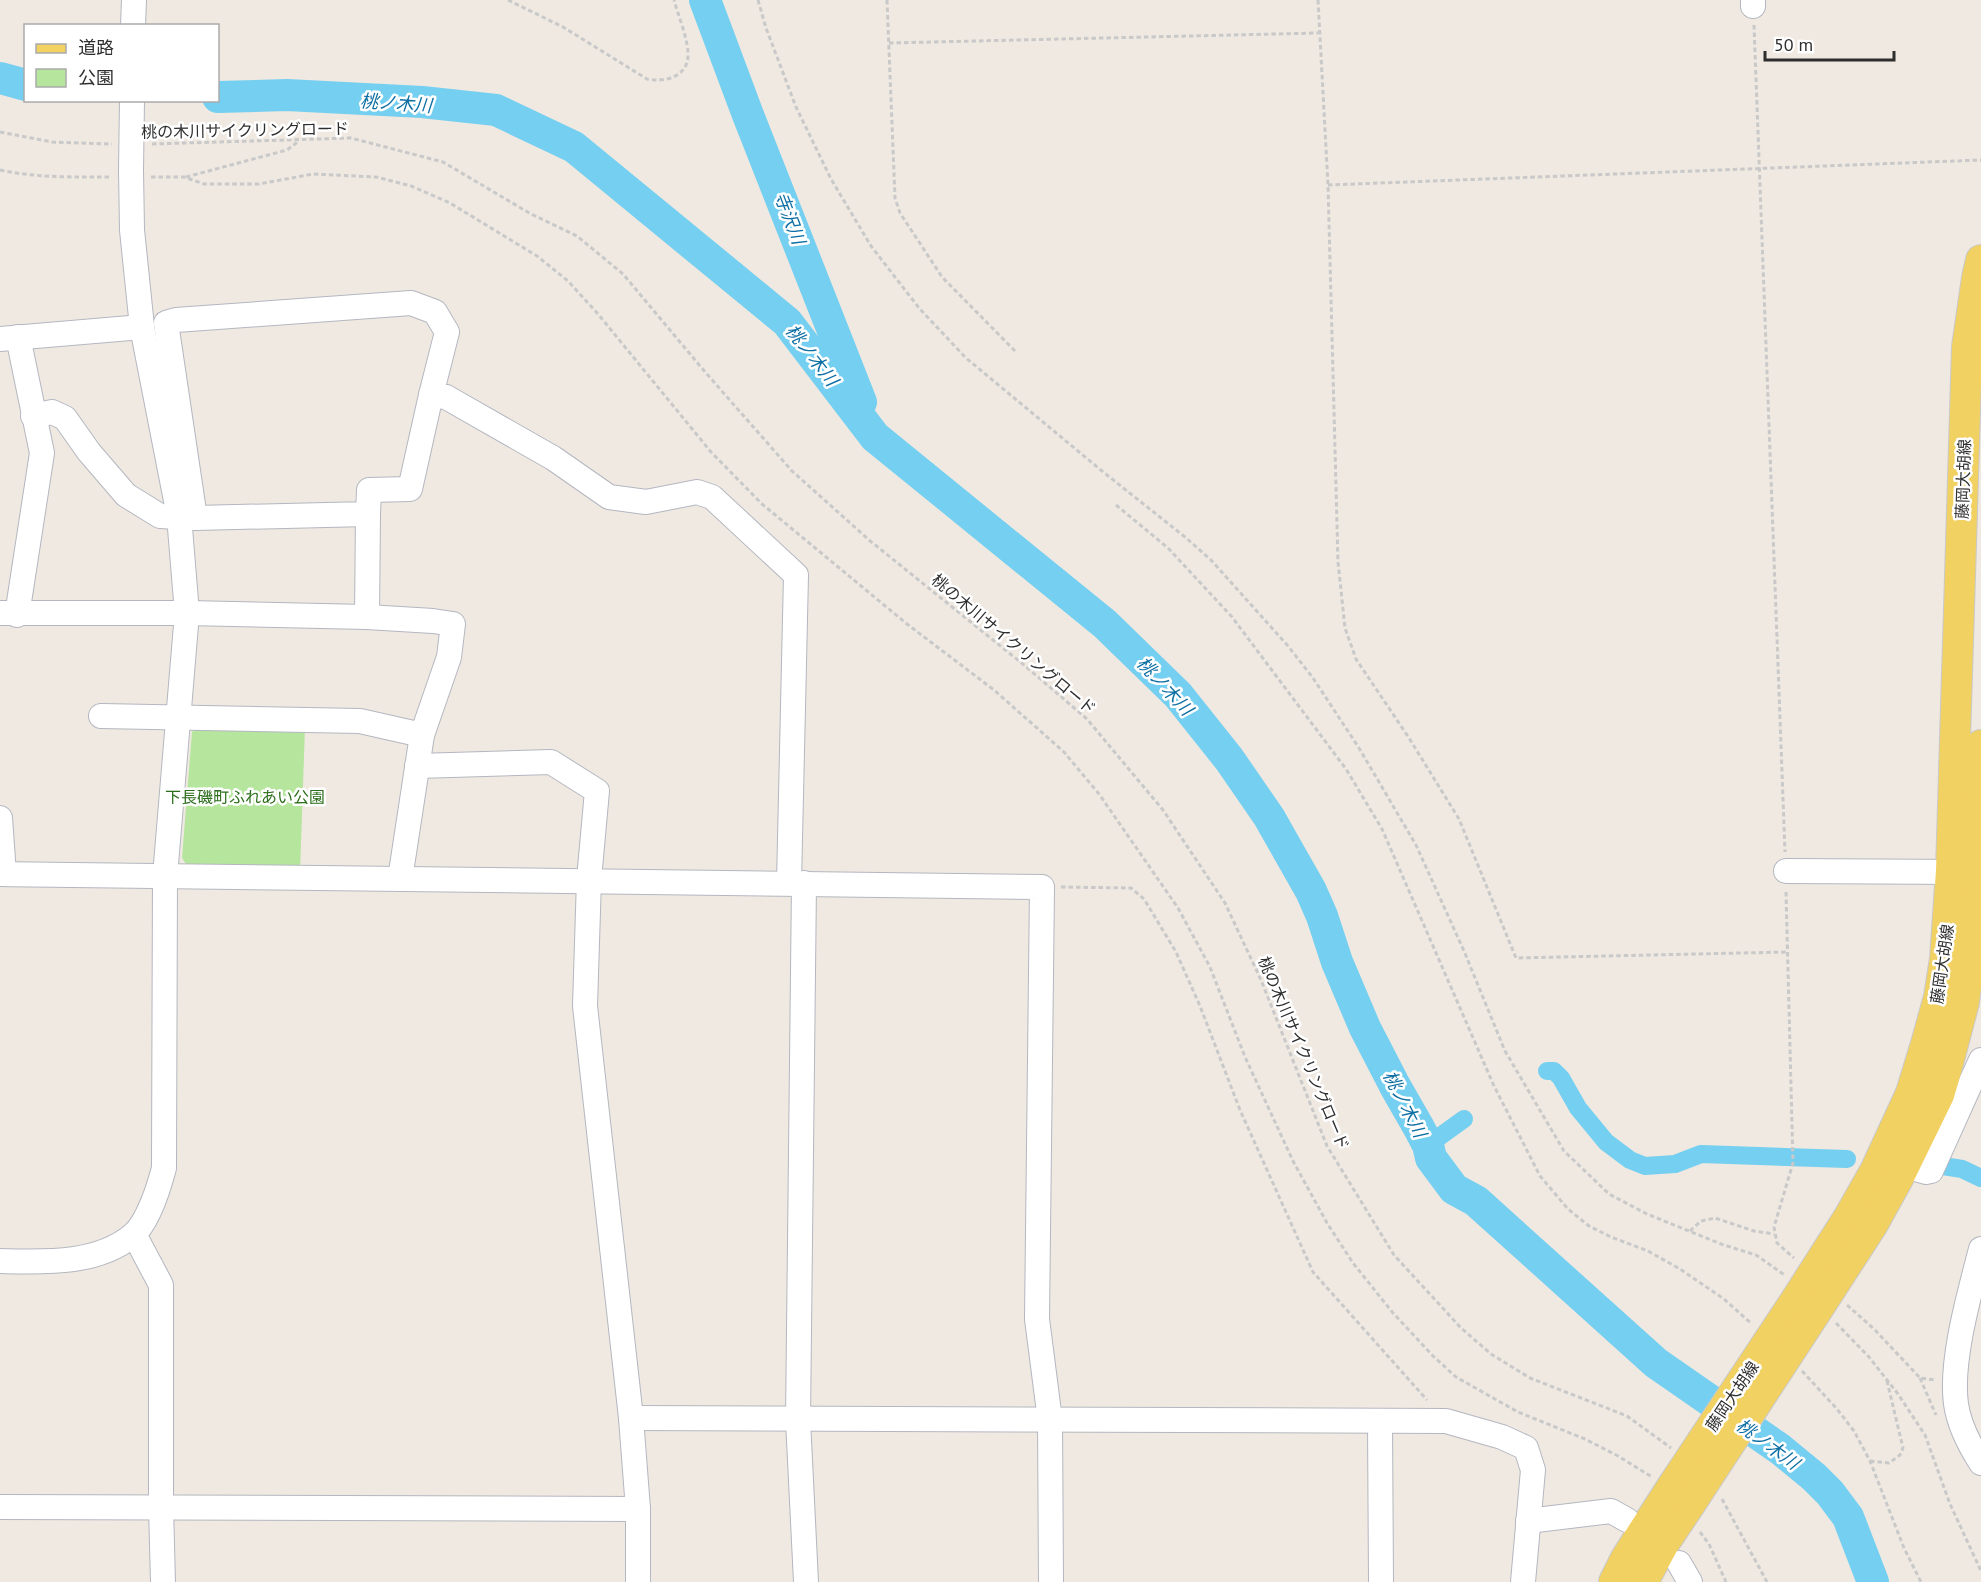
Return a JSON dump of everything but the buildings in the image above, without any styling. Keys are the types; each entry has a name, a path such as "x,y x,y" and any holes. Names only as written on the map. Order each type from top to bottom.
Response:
{"main road":[{"name":"藤岡大胡線","path":"1643,1582 1687,1497 1816,1302 1873,1224 1905,1166 1939,1095 1952,1051 1964,1002 1976,911 1970,872 1967,347 1981,260"},
{"name":"藤岡大胡線","path":"1816,1302 1850,1215 1875,1171 1911,1093 1926,1044 1939,997 1945,959 1970,872 1981,745"},
{"name":"藤岡大胡線","path":"1614,1582 1626,1558 1687,1497"}],"street":[{"path":"134,0 134,24"},
{"path":"132,102 132,230 142,327 187,517"},
{"path":"0,1262 45,1262 79,1258 107,1251 134,1234 158,1192 164,1168 165,876 187,613 187,517 166,323 176,320 411,303 435,312 447,332 410,489 369,490 367,617"},
{"path":"142,327 9,338 42,453 9,614 187,613 367,617 453,624 449,657 422,735 400,879"},
{"path":"431,395 446,397 553,458 609,497 646,502 697,492 712,497 796,574 798,1420 806,1582"},
{"path":"33,416 52,412 65,418 89,452 126,495 160,516 368,514"},
{"path":"102,716 360,721 422,735"},
{"path":"417,766 551,762 597,791 589,879 585,1006 631,1419 638,1509 638,1582"},
{"path":"0,818 2,874 589,879 1041,887 1037,1319 1050,1420 1051,1582"},
{"path":"1786,871 1970,872"},
{"path":"1952,1051 1981,1055"},
{"path":"1905,1166 1926,1172 1931,1171 1981,1060"},
{"path":"134,1234 161,1285 163,1582"},
{"path":"1981,1249 1968,1297 1955,1379 1959,1418 1981,1463"},
{"path":"631,1419 1446,1421 1502,1437 1526,1448 1533,1470 1523,1582"},
{"path":"1380,1422 1381,1582"},
{"path":"0,1507 638,1509"},
{"path":"1528,1521 1611,1512 1628,1520"}],"path":[{"path":"508,0 562,27 647,79 661,82 673,78 684,69 688,57 674,0"},
{"path":"758,0 766,28 796,107 831,179 878,255 919,308 966,358 1210,560 1288,646 1313,678 1359,748 1416,845 1464,951 1505,1051 1564,1151 1609,1194 1647,1214 1756,1255 1816,1302 1869,1357 1925,1435 1950,1504 1981,1571"},
{"path":"887,0 896,198 900,213 942,277 1016,352"},
{"path":"1318,0 1328,185 1338,562 1345,628 1356,659 1409,738 1459,819 1516,958 1787,952"},
{"path":"1753,3 1786,871 1793,1147 1792,1163 1774,1234 1777,1243 1795,1259"},
{"path":"889,43 1318,33"},
{"path":"0,132 52,142 116,144"},
{"name":"桃の木川サイクリングロード","path":"149,144 351,138 443,162 531,214 577,236 623,274 792,471 869,540 1087,719 1163,810 1225,903 1261,980 1327,1146 1394,1255 1461,1328 1491,1354 1530,1378 1627,1416 1672,1448"},
{"path":"184,177 286,150 300,140"},
{"path":"1328,185 1981,160"},
{"path":"0,170 17,174 56,177 131,174 184,177 204,184 259,184 313,174 376,177 411,186 450,202 537,256 568,281 598,314 711,452 762,504 907,624 994,690 1064,752 1099,794 1178,908 1210,967 1255,1077 1293,1161 1327,1223 1353,1263 1393,1313 1456,1377 1518,1412 1618,1455 1687,1497 1767,1582"},
{"path":"1116,505 1168,548 1232,617 1346,770 1382,830 1494,1086 1540,1176 1568,1209 1589,1226 1648,1251 1680,1269 1724,1299 1757,1329"},
{"path":"1041,887 1131,888 1144,899 1176,952 1200,1006 1240,1110 1313,1272 1446,1421"},
{"path":"1689,1231 1701,1221 1715,1218 1754,1231 1774,1234"},
{"path":"1816,1302 1875,1330 1920,1378 1938,1419"},
{"path":"1799,1368 1854,1431 1870,1461 1904,1548 1921,1582"},
{"path":"1920,1378 1955,1379"},
{"path":"1870,1461 1889,1463 1900,1455 1903,1448 1886,1379"},
{"path":"1687,1497 1726,1582"}],"green space":[{"name":"下長磯町ふれあい公園","path":"200,725 305,727 300,872 189,868 182,858 192,732"}],"waterway":[{"name":"寺沢川","path":"705,0 861,402"},
{"name":"桃ノ木川","path":"0,78 24,84"},
{"name":"桃ノ木川","path":"219,97 287,95 422,102 496,110 574,147 787,322 875,437 1105,624 1178,695 1229,759 1269,817 1311,891 1337,962 1365,1028 1428,1145 1431,1158 1454,1189 1476,1201 1656,1363 1780,1449 1814,1477 1830,1493 1848,1517 1873,1582"},
{"path":"1547,1071 1554,1071 1561,1078 1578,1108 1606,1142 1630,1160 1645,1166 1675,1164 1701,1154 1847,1159"},
{"path":"1428,1145 1464,1119"},
{"path":"1943,1166 1962,1169 1981,1178"}]}
